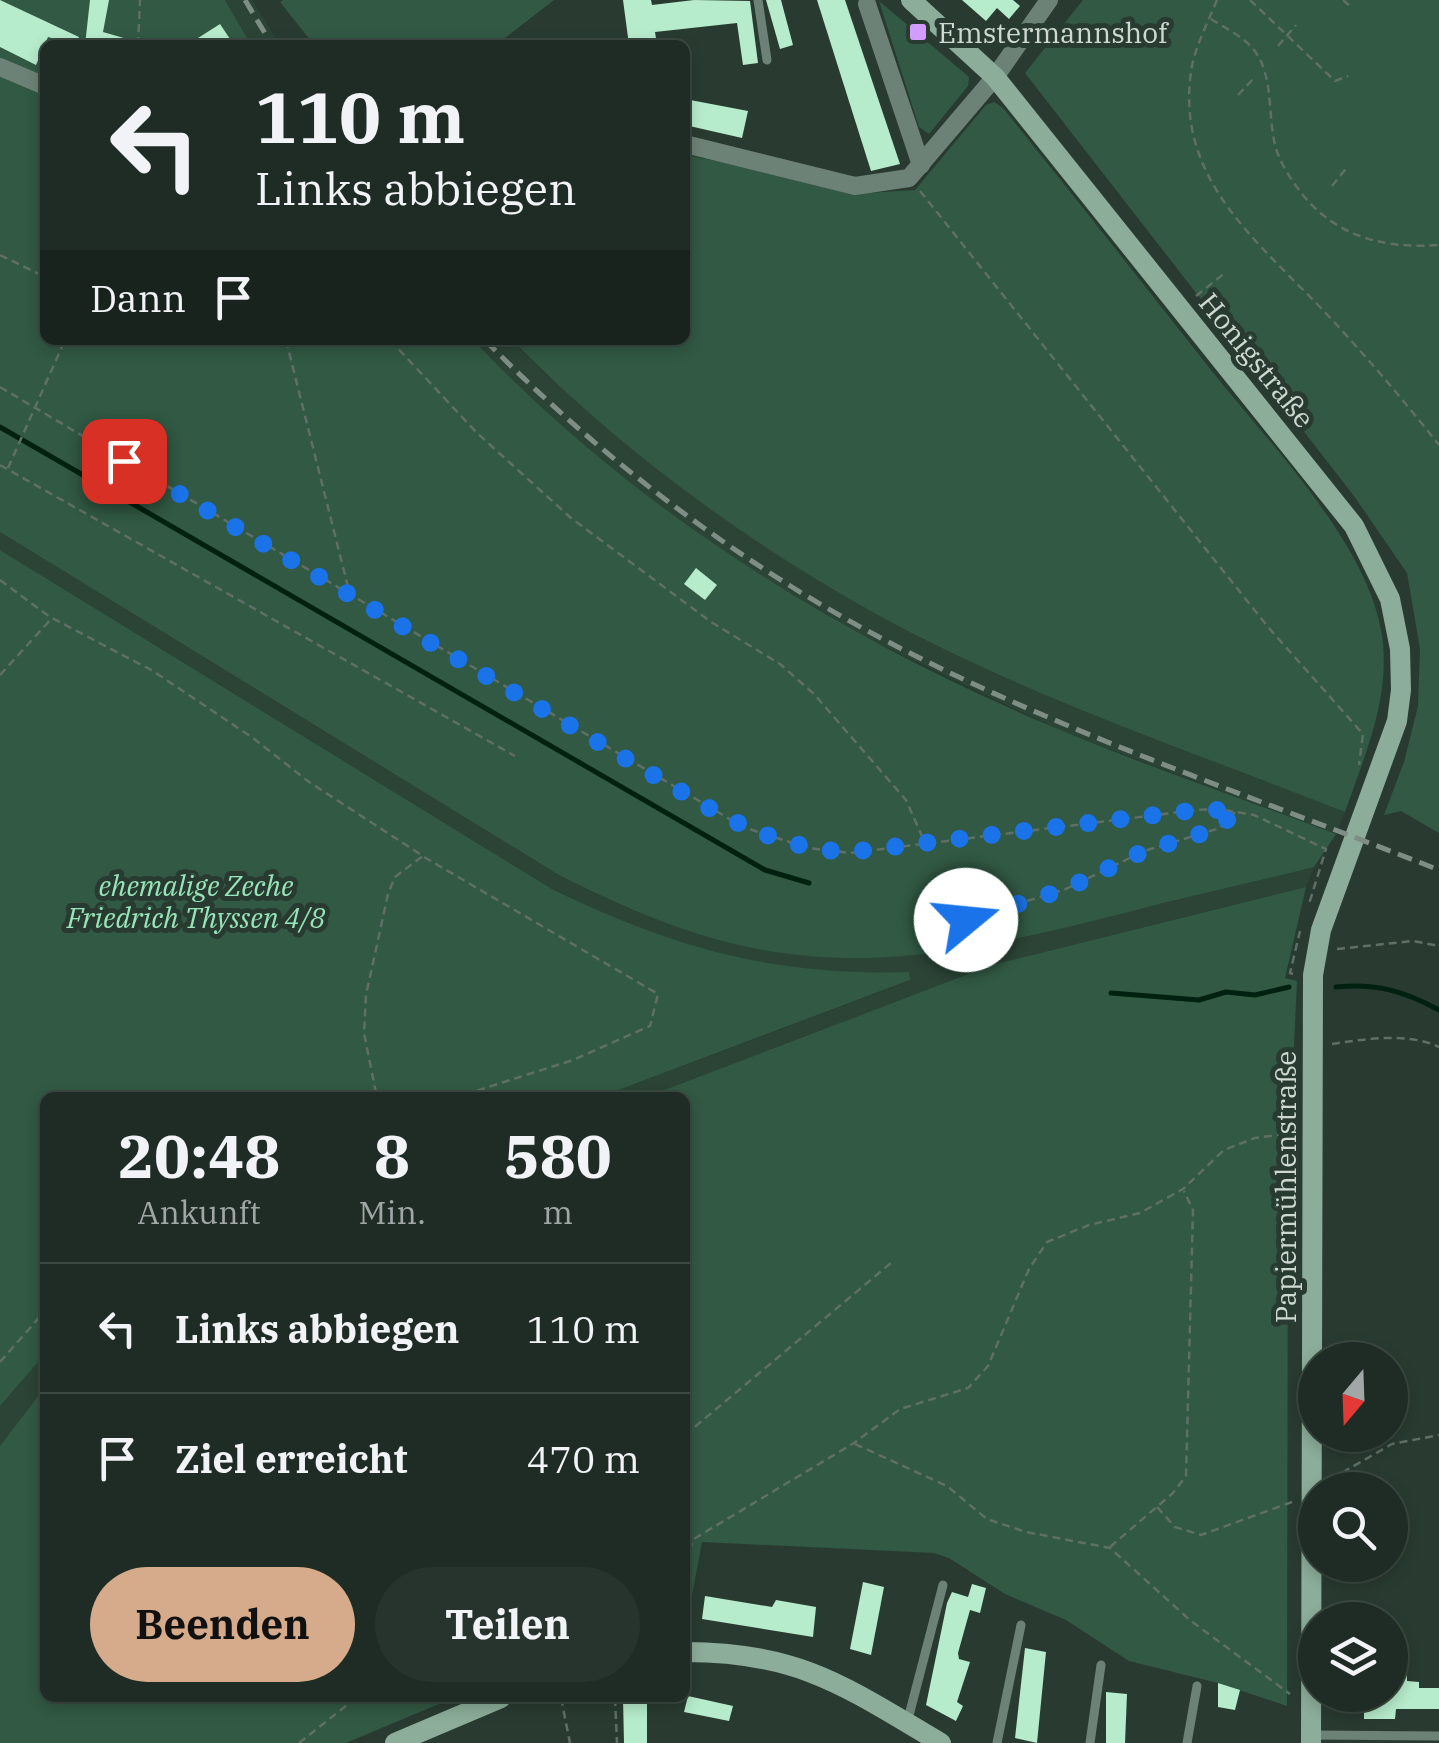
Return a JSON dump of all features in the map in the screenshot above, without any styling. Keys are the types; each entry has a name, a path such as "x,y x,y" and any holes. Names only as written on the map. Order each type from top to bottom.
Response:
{"main road":[{"name":"Honigstraße","path":"911,0 994,76 1354,526 1383,580 1400,649 1401,690 1390,749 1362,819"},
{"name":"Papiermühlenstraße","path":"1311,1739 1313,975 1321,930 1362,819"},
{"path":"690,1652 748,1654 795,1664 833,1679 941,1743"},
{"path":"395,1743 492,1702"}],"street":[{"path":"690,145 855,186 909,178 994,76 1049,0"},
{"path":"867,4 922,165"},
{"path":"0,67 40,84"}],"lane":[{"path":"758,0 766,60"},
{"path":"907,1723 944,1585"},
{"path":"997,1743 1020,1626"},
{"path":"1090,1743 1101,1664"},
{"path":"1188,1743 1197,1686"},
{"path":"1311,1739 1439,1736"}],"path":[{"path":"138,40 140,0"},
{"path":"1217,0 1190,71 1191,123 1214,192 1242,227 1337,325 1439,445"},
{"path":"1250,0 1335,80 1348,76"},
{"path":"1344,0 1350,7"},
{"path":"1210,18 1253,48 1265,68 1274,145 1290,179 1317,212 1348,234 1381,244 1439,245"},
{"path":"1278,46 1296,25"},
{"path":"1238,96 1256,76"},
{"path":"1332,186 1348,166"},
{"path":"918,188 1268,627 1363,734 1359,768"},
{"path":"0,255 40,275"},
{"path":"1195,297 1226,272"},
{"path":"7,470 64,345"},
{"path":"287,345 350,594"},
{"path":"395,345 477,434 571,518 654,582 780,664 814,694 906,800 925,843"},
{"path":"0,387 743,826 830,852 1196,810 1236,810 1326,849"},
{"path":"0,466 516,756"},
{"path":"0,580 52,618 154,670 254,738 309,782 423,856 658,994 650,1026 573,1060 473,1092"},
{"path":"0,675 52,618"},
{"path":"966,920 1066,889 1144,851 1220,828 1236,810"},
{"path":"376,1092 364,1032 366,996 395,877 423,856"},
{"path":"1330,949 1413,942 1439,946"},
{"path":"1327,1045 1374,1038 1429,1042 1439,1047"},
{"path":"690,1554 692,1540 854,1444 900,1410 968,1388 996,1352 1029,1269 1048,1242 1088,1225 1140,1213 1183,1189 1224,1150 1255,1138 1293,1133"},
{"path":"1110,1548 1173,1493 1186,1476 1193,1210 1183,1189"},
{"path":"690,1431 891,1264"},
{"path":"0,1362 40,1317"},
{"path":"1344,1472 1392,1444 1439,1435"},
{"path":"854,1444 947,1486 987,1520 1026,1532 1110,1548 1191,1620 1293,1696"},
{"path":"1156,1506 1175,1527 1201,1535 1292,1502"},
{"path":"298,1743 351,1702"},
{"path":"562,1702 570,1743"},
{"path":"615,1702 617,1743"}],"shaded area":[{"path":"225,0 252,0 277,40 248,40"},
{"path":"478,345 517,345 547,376 1072,705 1345,812 1336,834 1059,730 859,634 729,557 615,472 526,395"},
{"path":"0,532 559,875 706,937 782,953 849,958 968,951 1314,867 1306,887 992,965 659,1092 613,1092 909,981 909,973 850,974 779,968 702,950 628,925 552,889 0,550"},
{"path":"40,1360 40,1394 0,1446 0,1406"}],"green space":[{"path":"0,0 225,0 248,40 40,40 40,345 478,345 536,402 672,514 820,611 898,654 1058,729 1336,834 1314,867 995,943 912,956 869,958 752,948 668,923 559,875 0,532"},
{"path":"554,0 502,40 310,40 280,2"},
{"path":"1083,0 1439,0 1439,833 1401,811 1384,815 1404,762 1418,706 1420,649 1407,573 1354,496 1025,73"},
{"path":"879,1 969,77 968,86 929,134 919,127"},
{"path":"994,102 1003,108 1313,495 1357,565 1373,600 1382,635 1383,681 1368,747 1345,812 1048,696 876,614 778,555 684,490 595,418 517,345 690,345 690,156 851,194 915,190 986,105"},
{"name":"ehemalige Zeche Friedrich Thyssen 4/8","path":"0,550 552,889 597,910 682,942 768,963 859,972 909,972 910,980 613,1092 40,1092 40,1360 0,1406"},
{"path":"1306,887 1285,978 1297,981 1288,1174 1287,1706 1218,1683 1129,1661 1066,1620 1005,1594 949,1558 934,1553 702,1542 690,1606 690,1092 659,1092 992,965"},
{"path":"40,1394 40,1702 443,1702 346,1743 0,1743 0,1446"}],"building":[{"path":"0,0 79,37 40,40 36,65 0,47"},
{"path":"90,0 109,0 103,32 131,40 86,40"},
{"path":"623,0 651,0 652,5 694,0 750,1 758,63 743,65 737,23 655,32 656,40 628,40"},
{"path":"766,0 781,0 793,45 780,49"},
{"path":"817,0 845,0 900,164 871,171"},
{"path":"962,0 1013,0 1020,6 1009,19 997,8 986,21"},
{"path":"220,24 231,40 195,40"},
{"path":"690,100 748,111 742,138 690,126"},
{"path":"696,568 717,585 705,600 684,584"},
{"path":"863,1582 884,1587 871,1655 850,1649"},
{"path":"972,1584 986,1588 980,1613 970,1610 958,1653 959,1659 970,1662 957,1702 963,1706 956,1721 926,1705 947,1603 952,1592 968,1597"},
{"path":"705,1596 772,1607 776,1600 816,1607 813,1637 702,1619"},
{"path":"1025,1648 1046,1652 1037,1743 1015,1738"},
{"path":"1408,1681 1419,1682 1419,1688 1439,1688 1439,1709 1408,1709"},
{"path":"1218,1683 1240,1690 1235,1710 1218,1707"},
{"path":"1106,1692 1127,1694 1125,1743 1106,1743"},
{"path":"690,1696 733,1706 729,1721 684,1712"},
{"path":"623,1702 647,1702 647,1743 624,1743"},
{"path":"1364,1712 1396,1712 1395,1719 1364,1719"}],"waterway":[{"path":"0,427 765,870 809,883"},
{"path":"1111,993 1199,1000 1226,992 1255,995 1289,987"},
{"path":"1336,987 1389,990 1439,1010"}],"railway":[{"path":"245,0 269,40"},
{"path":"490,345 593,441 670,503 750,560 867,631 1026,708 1439,870"}],"place":[{"name":"Emstermannshof","path":"918,32"}],"route":[{"path":"124,461 709,808 775,839 830,852 850,852 1196,810 1236,810 1230,822 1220,828 1144,851 1066,889 966,920"}]}
